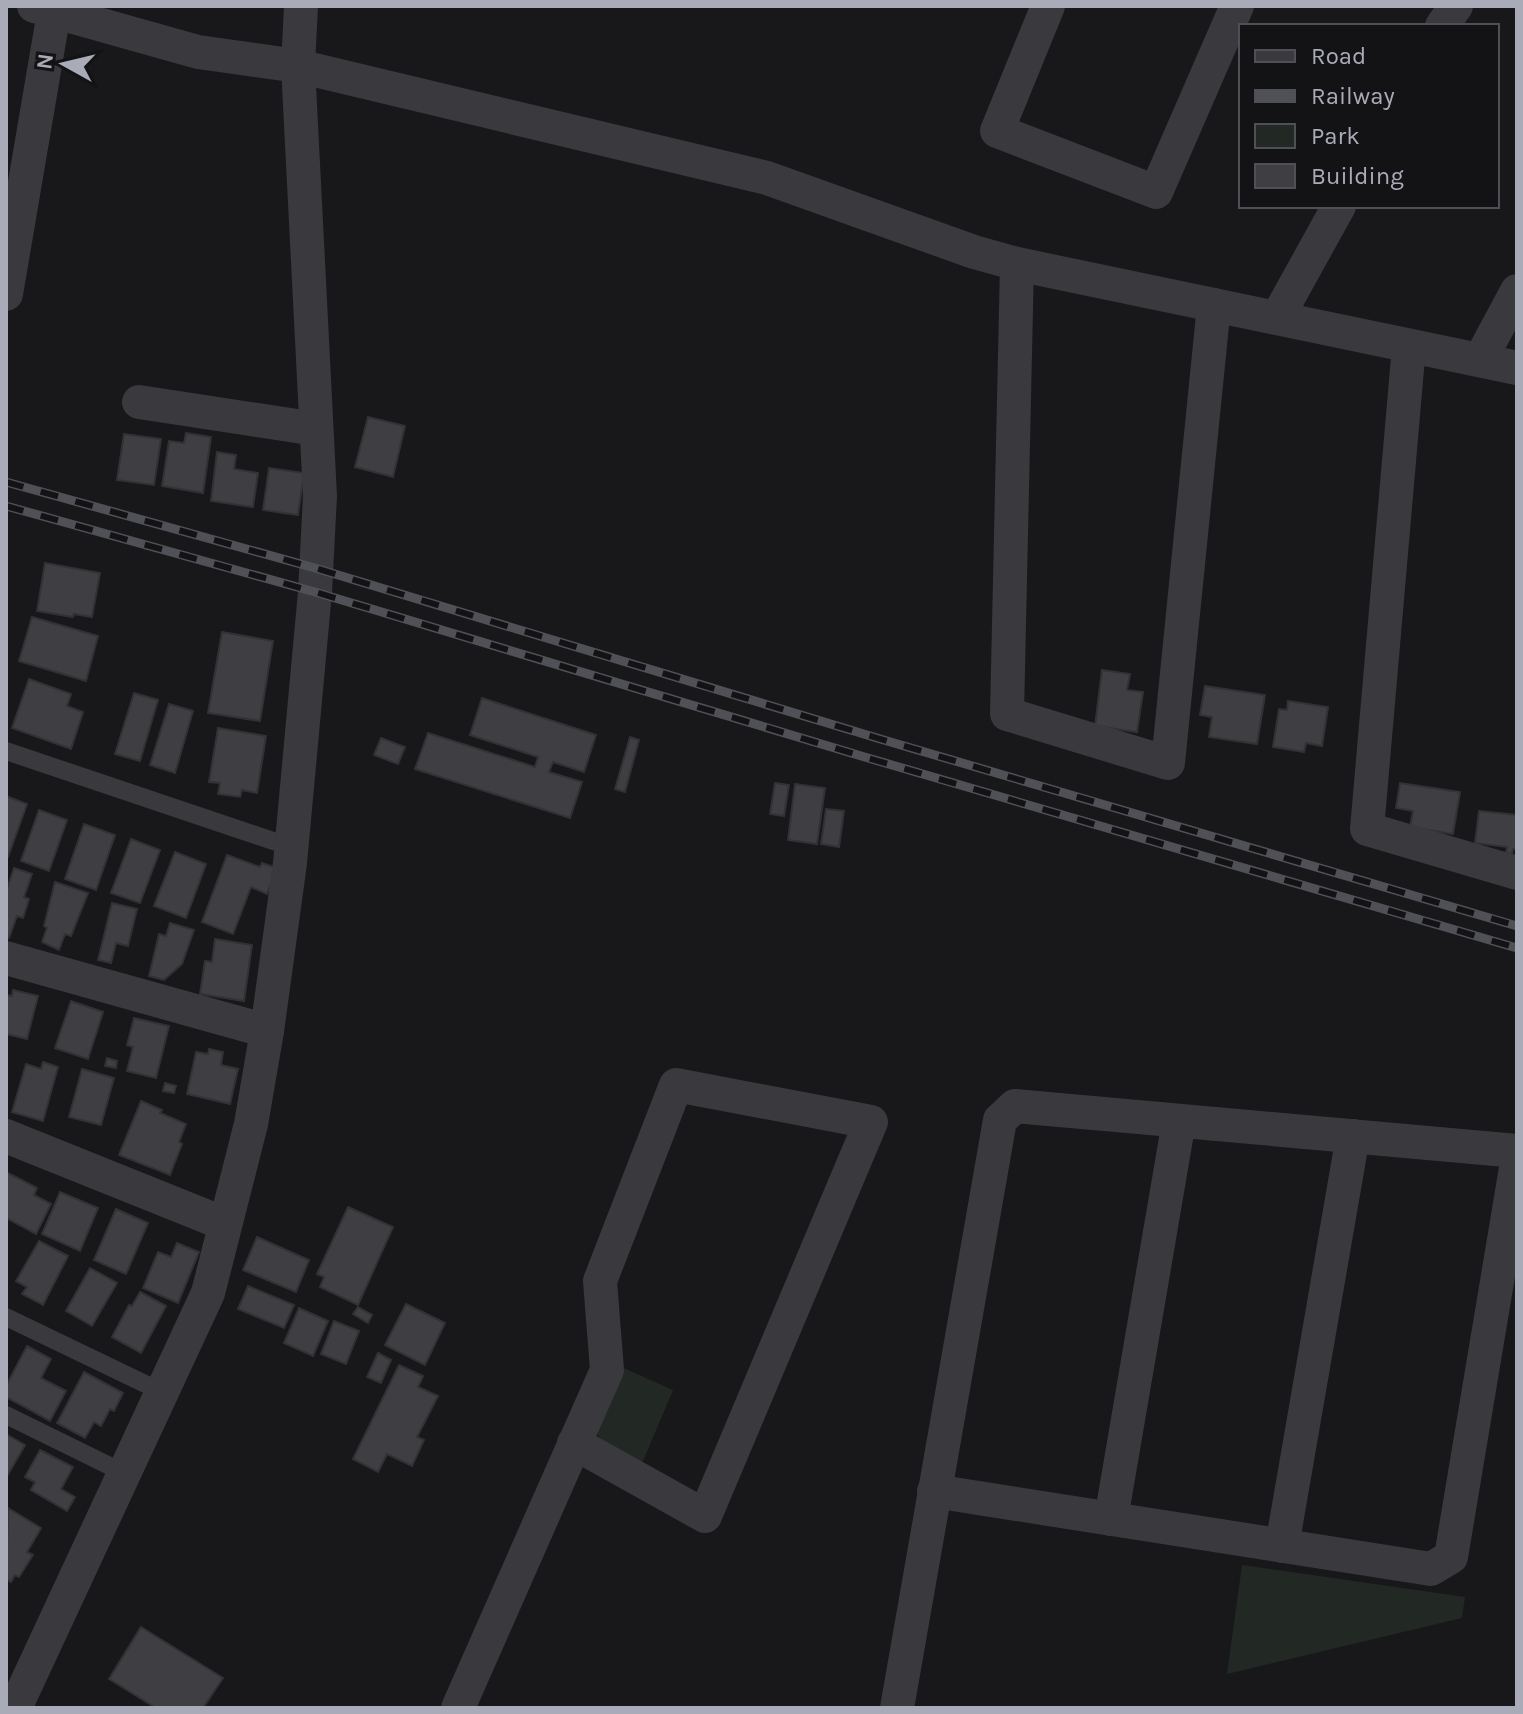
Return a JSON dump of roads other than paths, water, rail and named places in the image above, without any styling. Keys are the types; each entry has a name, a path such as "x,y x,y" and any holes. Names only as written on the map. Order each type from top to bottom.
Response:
{"street":[{"path":"15,1708 208,1293 251,1124 267,1031 291,847 315,592 320,496 298,66 301,6"},
{"path":"1048,6 997,131 1156,192 1237,6"},
{"path":"1443,24 1456,6"},
{"path":"6,294 44,9 198,52 298,66 767,178 974,252 1017,264 1517,368"},
{"path":"1277,318 1338,208"},
{"path":"1017,264 1007,714 1168,763 1214,305"},
{"path":"1480,360 1517,291"},
{"path":"1409,346 1367,829 1517,873"},
{"path":"139,402 316,429"},
{"path":"6,958 267,1031"},
{"path":"458,1708 574,1443 607,1370 600,1281 676,1085 871,1122 705,1516 574,1443"},
{"path":"897,1708 1000,1120 1015,1106 1517,1151"},
{"path":"1111,1519 1179,1121"},
{"path":"6,1136 225,1224"},
{"path":"1282,1546 1353,1136"},
{"path":"934,1491 1431,1569 1451,1557 1517,1162"}],"lane":[{"path":"6,751 291,847"},
{"path":"6,1317 164,1393"},
{"path":"6,1415 126,1474"}],"railway":[{"path":"6,482 315,568 877,738 1517,926"},
{"path":"6,506 315,592 1517,948"}]}
